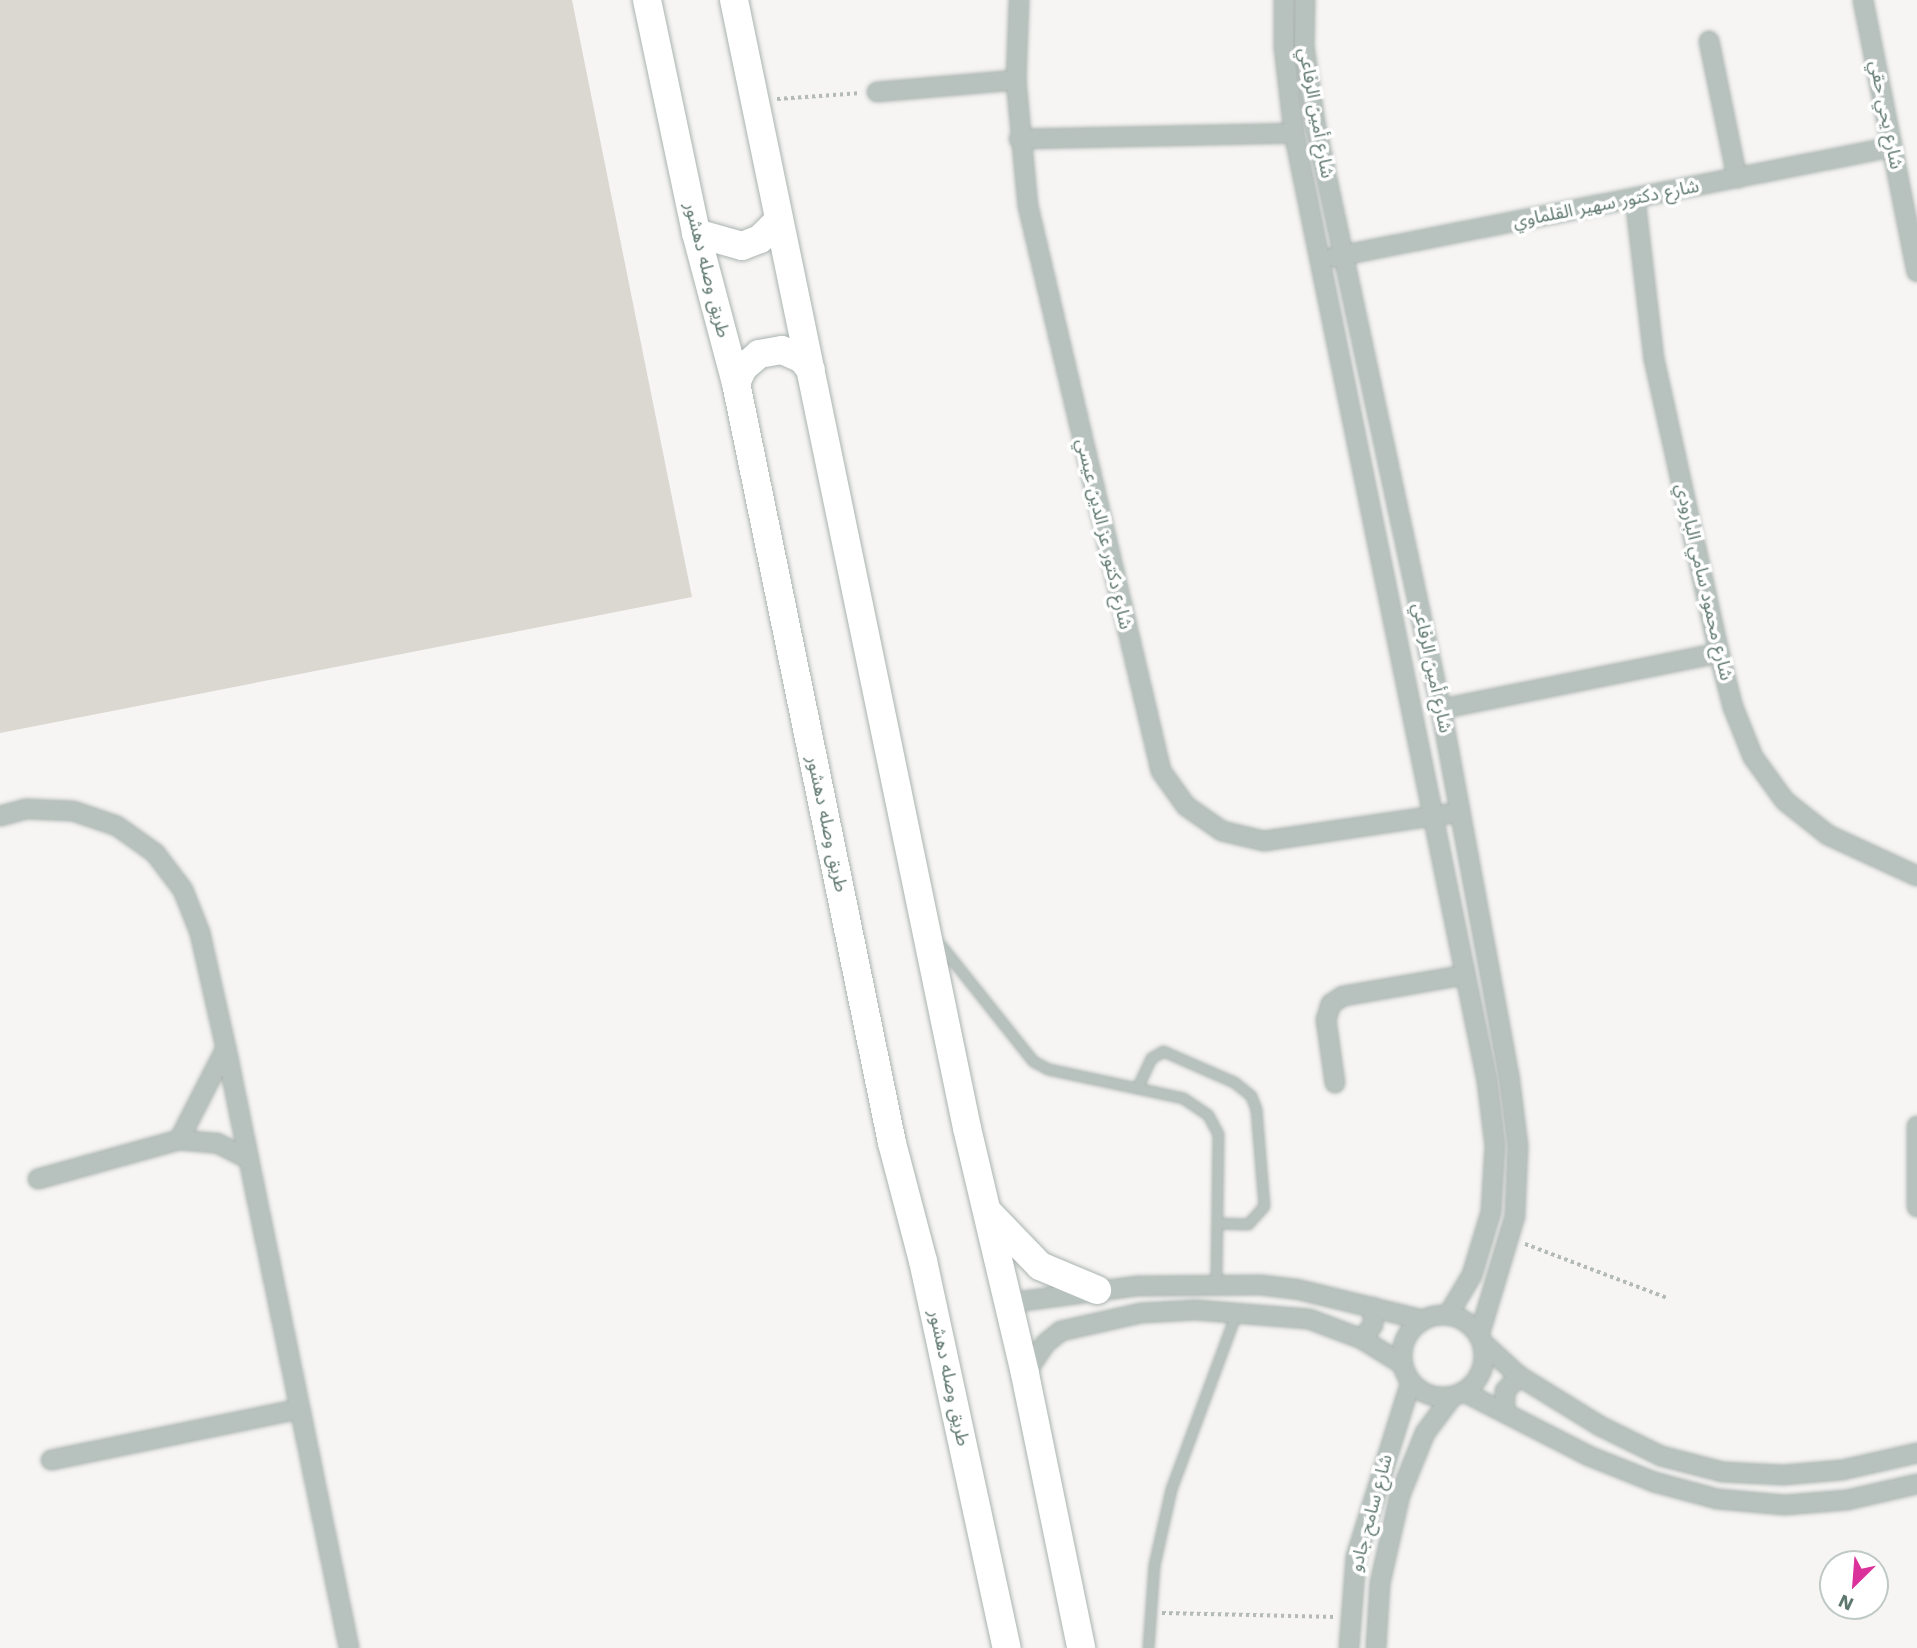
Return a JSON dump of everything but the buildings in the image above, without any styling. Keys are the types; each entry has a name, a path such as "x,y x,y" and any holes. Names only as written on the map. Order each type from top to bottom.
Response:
{"main road":[{"name":"طريق وصله دهشور","path":"647,0 696,233 736,383 887,1119 926,1274 1007,1648"},
{"path":"734,0 929,930 984,1207 1025,1374 1081,1648"},
{"path":"696,233 742,246 760,239 779,220"},
{"path":"736,383 743,368 759,354 782,350 802,359 811,370"},
{"path":"984,1207 1041,1266 1097,1290"}],"street":[{"name":"شارع دكتور عز الدين عيسي","path":"1019,0 1016,80 1019,139 1028,206 1161,771 1186,806 1213,825 1264,842 1460,812"},
{"name":"شارع أمين الرفاعي","path":"1284,0 1284,47 1294,133 1431,817 1487,1081 1495,1179 1484,1244 1448,1315"},
{"name":"شارع أمين الرفاعي","path":"1305,0 1304,46 1315,123 1441,709 1501,1023 1518,1146 1519,1182 1510,1239 1481,1339"},
{"name":"شارع يحي حقي","path":"1863,0 1892,147 1911,214 1917,272"},
{"path":"1709,41 1737,178"},
{"path":"1284,47 1304,46"},
{"path":"877,92 1016,80"},
{"path":"1019,139 1294,133"},
{"name":"شارع دكتور سهير القلماوي","path":"1320,260 1892,147"},
{"name":"شارع محمود سامي البارودي","path":"1635,198 1654,359 1732,707 1753,757 1785,801 1828,835 1917,876"},
{"path":"1441,709 1719,653"},
{"path":"0,816 27,808 74,811 117,826 155,853 183,890 200,933 226,1048 349,1648"},
{"path":"1335,1083 1326,1020 1331,1004 1343,996 1465,975"},
{"path":"179,1140 226,1048"},
{"path":"1917,1126 1917,1207"},
{"path":"38,1179 179,1140 217,1143 249,1159"},
{"path":"1008,1303 1138,1286 1216,1284 1296,1289 1423,1320 1448,1315 1460,1318 1519,1376 1600,1426 1661,1456 1723,1472 1783,1475 1842,1470 1917,1453"},
{"path":"1138,1286 1141,1313"},
{"path":"1362,1339 1373,1325 1373,1307"},
{"path":"1025,1374 1046,1342 1061,1331 1141,1313 1237,1311 1309,1319 1362,1339 1402,1364 1411,1382 1430,1395 1458,1394 1505,1412 1589,1456 1654,1482 1717,1499 1785,1505 1847,1500 1917,1484"},
{"path":"1402,1364 1405,1339 1423,1320"},
{"path":"1458,1394 1480,1376 1481,1339"},
{"path":"1505,1412 1505,1391 1519,1376"},
{"name":"شارع سامح جادو","path":"1349,1648 1349,1617 1356,1557 1368,1510 1411,1382"},
{"name":"شارع سامح جادو","path":"1376,1648 1380,1583 1400,1495 1425,1433 1458,1394"},
{"path":"51,1460 300,1409"}],"lane":[{"path":"929,930 1033,1062 1192,1102 1214,1124 1218,1134 1216,1284"},
{"path":"1137,1088 1151,1058 1163,1051 1234,1082 1251,1096 1256,1109 1264,1206 1248,1224 1217,1223"},
{"path":"1148,1648 1149,1613 1171,1489 1237,1311"}],"path":[{"path":"755,101 877,92"},
{"path":"1510,1239 1667,1298"},
{"path":"1149,1613 1349,1617"}],"shaded area":[{"path":"0,0 572,0 692,597 0,733"}]}
